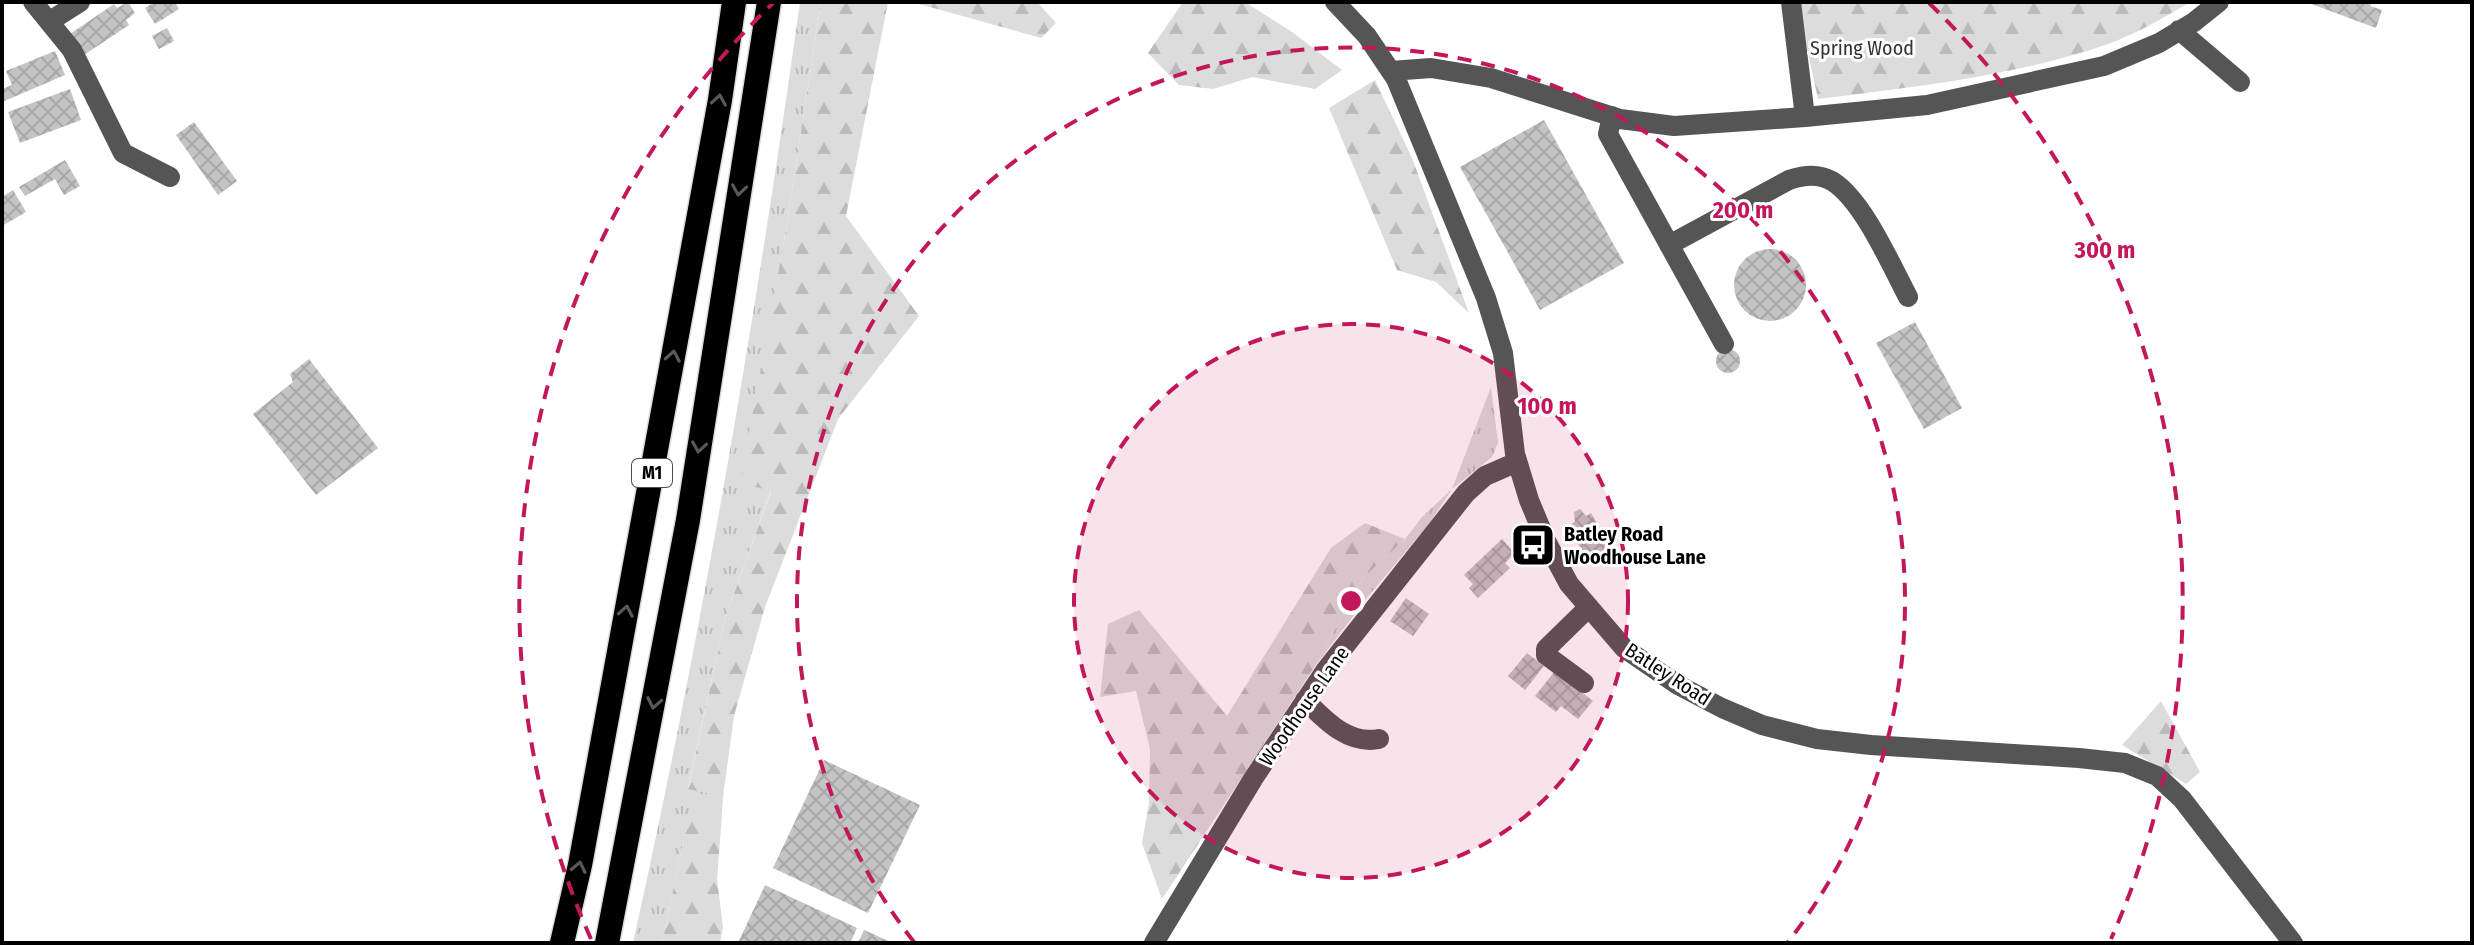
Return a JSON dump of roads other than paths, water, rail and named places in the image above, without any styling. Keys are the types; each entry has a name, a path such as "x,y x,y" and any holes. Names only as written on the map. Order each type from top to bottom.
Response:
{"highway":[{"name":"M1","path":"562,943 580,865 720,100 734,2"},
{"name":"M1","path":"607,943 688,520 769,2"}],"street":[{"path":"33,2 72,50 123,153 170,177"},
{"path":"50,21 80,2"},
{"name":"Batley Road","path":"1335,2 1367,36 1396,79 1495,324 1503,353 1517,462 1546,541 1569,584 1624,648 1678,685 1722,708 1762,725 1817,739 2125,763 2157,776 2182,799 2293,943"},
{"path":"1791,2 1805,117"},
{"path":"1391,71 1431,68 1491,78 1612,116 1674,126 1805,117 1927,105 2104,66 2159,43 2219,2"},
{"path":"2179,30 2240,82"},
{"path":"1612,116 1608,134 1724,344"},
{"path":"1669,245 1789,180 1803,175 1817,176 1830,180 1842,189 1863,215 1908,297"},
{"name":"Woodhouse Lane","path":"1154,943 1253,779 1325,671 1466,493 1485,476 1517,462"},
{"path":"1584,683 1546,655 1546,649 1589,607"},
{"path":"1305,700 1341,732 1361,740 1379,739"}],"place":[{"name":"Batley Road Woodhouse Lane","path":"1533,545"}],"park label":[{"name":"Spring Wood","path":"1862,48"}]}
